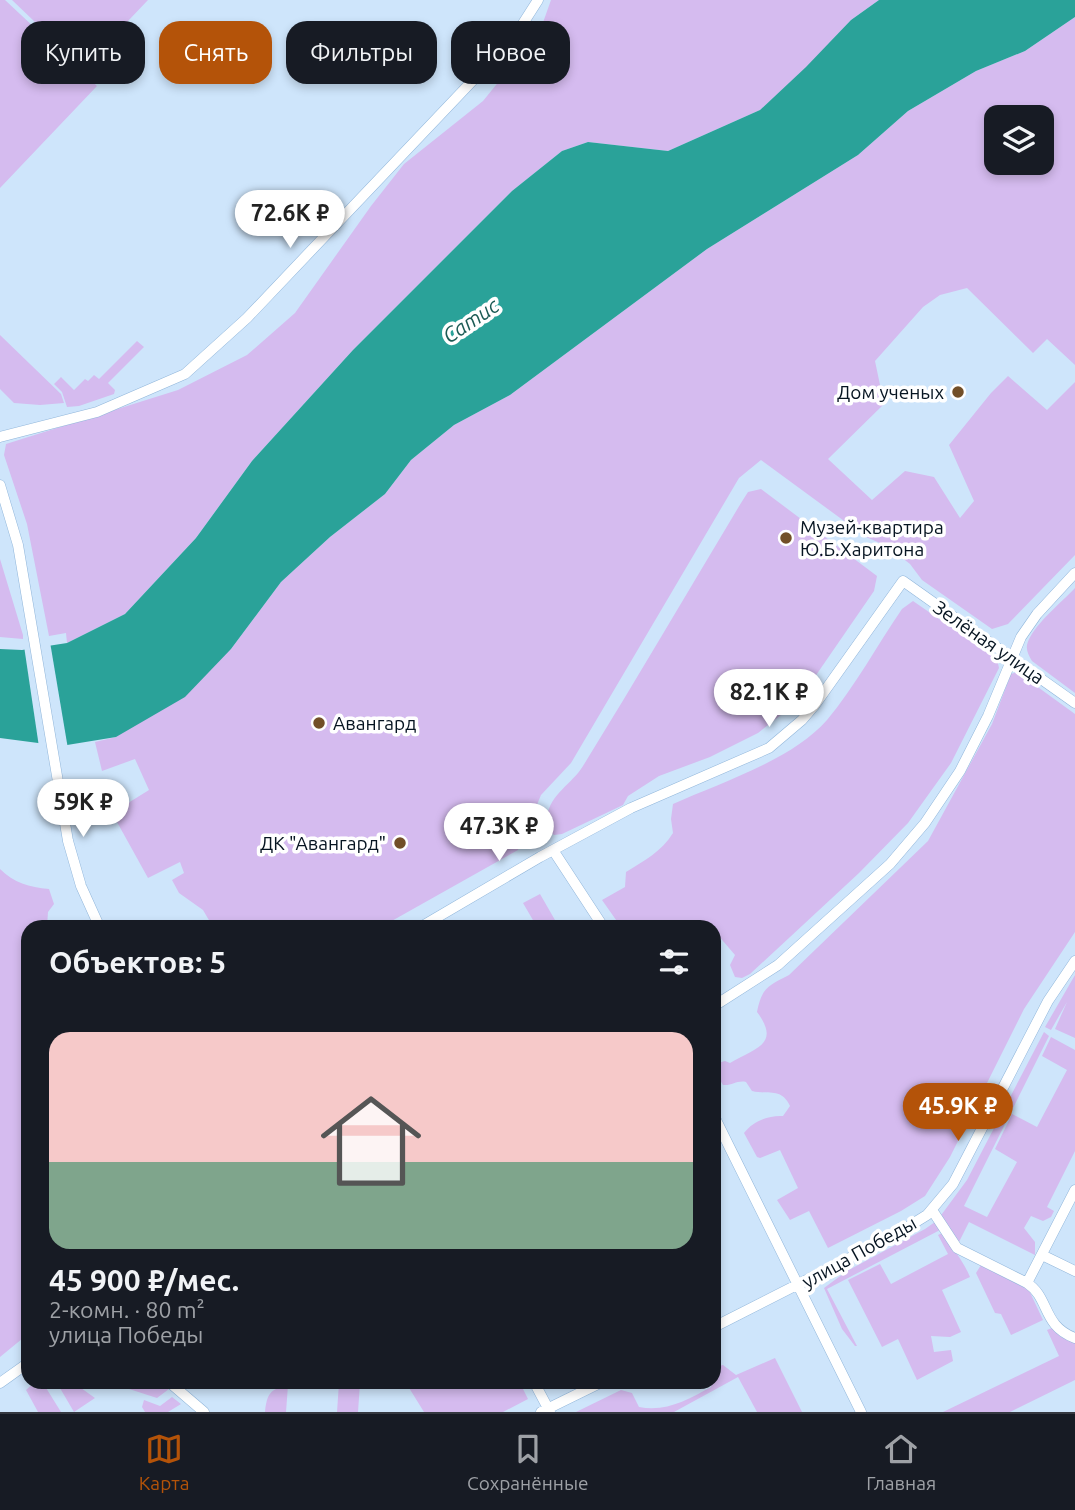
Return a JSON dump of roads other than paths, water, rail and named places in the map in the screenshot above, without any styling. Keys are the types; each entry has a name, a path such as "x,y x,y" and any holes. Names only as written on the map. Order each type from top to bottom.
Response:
{"street":[{"path":"0,437 97,412 185,374 247,318 515,36 537,0"},
{"path":"0,485 18,545 64,820 81,886 96,920"},
{"path":"721,1002 778,965 890,864 925,823 960,771 988,716 1021,636 1037,614 1075,573"},
{"name":"Зелёная улица","path":"553,850 631,808 769,748 814,706 903,581 1075,703"},
{"path":"433,920 553,850 599,920"},
{"name":"улица Победы","path":"721,1324 893,1236 932,1210 953,1184 1048,1001 1075,961"},
{"path":"721,1130 861,1412"},
{"path":"1027,1283 1075,1190"},
{"path":"932,1210 957,1248 1035,1288 1051,1321 1063,1334 1075,1338"},
{"path":"1042,1255 1075,1271"},
{"path":"0,1383 21,1368"},
{"path":"177,1389 204,1412"},
{"path":"537,1389 547,1411 589,1389"}],"water":[{"name":"Сатис","path":"879,0 1075,0 1075,17 1025,51 976,71 908,111 858,155 707,249 510,395 454,425 411,460 385,494 330,537 281,582 231,649 185,697 116,737 61,746 0,738 0,649 22,650 67,643 125,614 196,538 252,461 353,350 512,191 562,151 588,142 668,151 760,110 851,20"}],"place":[{"name":"Дом ученых","path":"958,392"},
{"name":"Музей-квартира Ю.Б.Харитона","path":"786,538"},
{"name":"Авангард","path":"319,723"},
{"name":"ДК \"Авангард\"","path":"400,843"}]}
